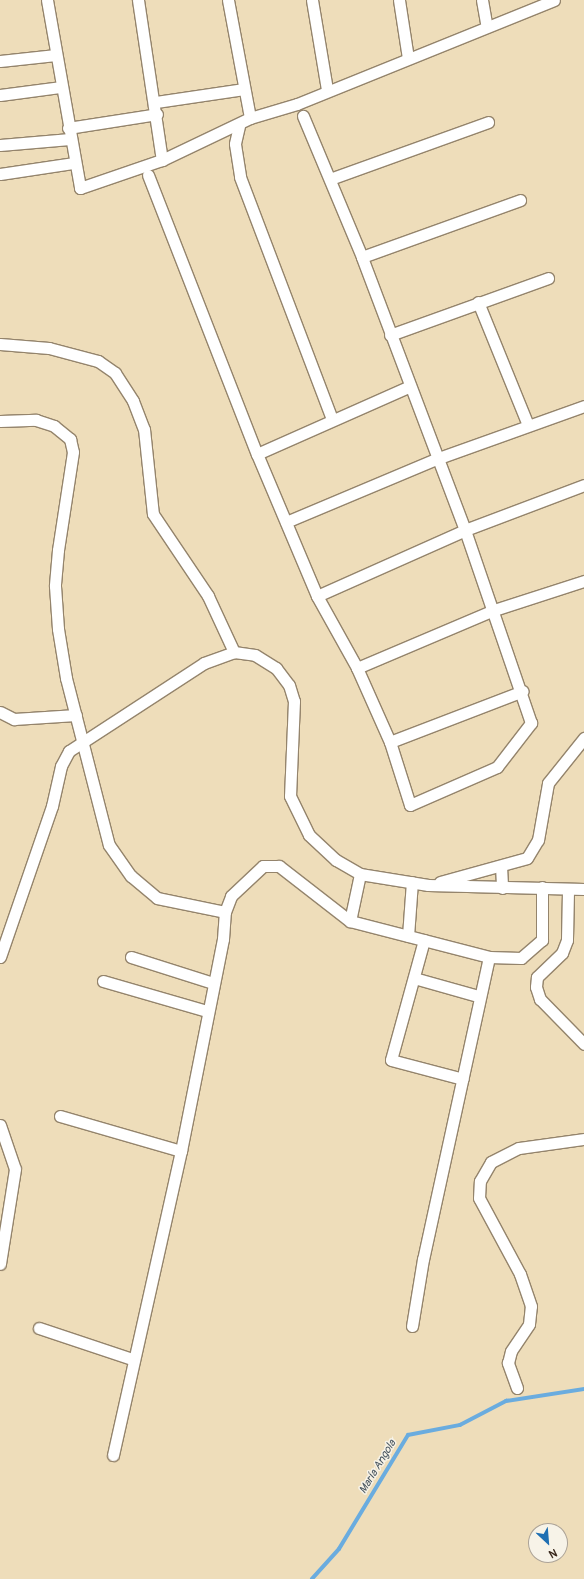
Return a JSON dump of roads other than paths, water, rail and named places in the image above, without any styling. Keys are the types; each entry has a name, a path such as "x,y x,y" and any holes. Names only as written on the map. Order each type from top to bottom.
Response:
{"street":[{"path":"47,0 74,163 80,188 162,160 239,126 250,118 297,104 327,90 554,0"},
{"path":"138,0 156,102 162,160"},
{"path":"228,0 250,118"},
{"path":"312,0 327,90"},
{"path":"399,0 408,58"},
{"path":"482,0 487,27"},
{"path":"0,60 56,55"},
{"path":"0,95 62,87"},
{"path":"156,102 244,88"},
{"path":"68,128 157,114"},
{"path":"148,175 257,454 317,596 357,668 390,742 410,805 497,767 531,723 523,691 491,611 465,530 408,387 362,257 303,116"},
{"path":"330,180 488,122"},
{"path":"239,126 235,144 240,177 332,419"},
{"path":"0,145 70,139"},
{"path":"0,174 74,163"},
{"path":"362,257 520,200"},
{"path":"390,335 548,278"},
{"path":"478,302 528,425"},
{"path":"0,344 49,348 98,361 115,373 134,402 144,429 152,514 208,596 234,652"},
{"path":"257,454 332,419 408,387"},
{"path":"286,522 436,459 584,406"},
{"path":"0,422 36,420 54,426 70,439 73,452 55,586 58,629 82,740 110,845 131,876 157,898 225,912"},
{"path":"317,596 465,530 584,485"},
{"path":"357,668 491,611 584,581"},
{"path":"0,957 52,806 61,766 69,751 82,740 204,663 234,652 255,655 276,668 289,685 294,701 290,796 298,818 309,836 336,860 360,874 428,885 502,888 542,887 568,891 584,889"},
{"path":"390,742 523,691"},
{"path":"0,712 14,719 76,715"},
{"path":"428,885 527,858 535,849 545,790 584,738"},
{"path":"113,1455 132,1359 181,1151 225,912 232,896 245,881 263,866 272,864 279,866 350,921 489,957 521,958 538,944 543,922 542,887"},
{"path":"502,866 502,888"},
{"path":"350,921 360,874"},
{"path":"408,936 412,882"},
{"path":"568,891 567,940 562,953 537,977 536,987 540,999 584,1044"},
{"path":"424,940 391,1060 463,1079"},
{"path":"132,957 213,983"},
{"path":"412,1326 463,1079 478,996 489,957"},
{"path":"414,978 478,996"},
{"path":"103,981 207,1011"},
{"path":"60,1116 181,1151"},
{"path":"0,1125 15,1169 0,1264"},
{"path":"517,1388 508,1363 511,1351 529,1324 531,1306 520,1274 479,1198 480,1181 491,1162 519,1148 584,1139"},
{"path":"40,1328 132,1359"}],"waterway":[{"name":"María Angola","path":"312,1579 339,1549 408,1435 460,1425 506,1401 584,1389"}]}
